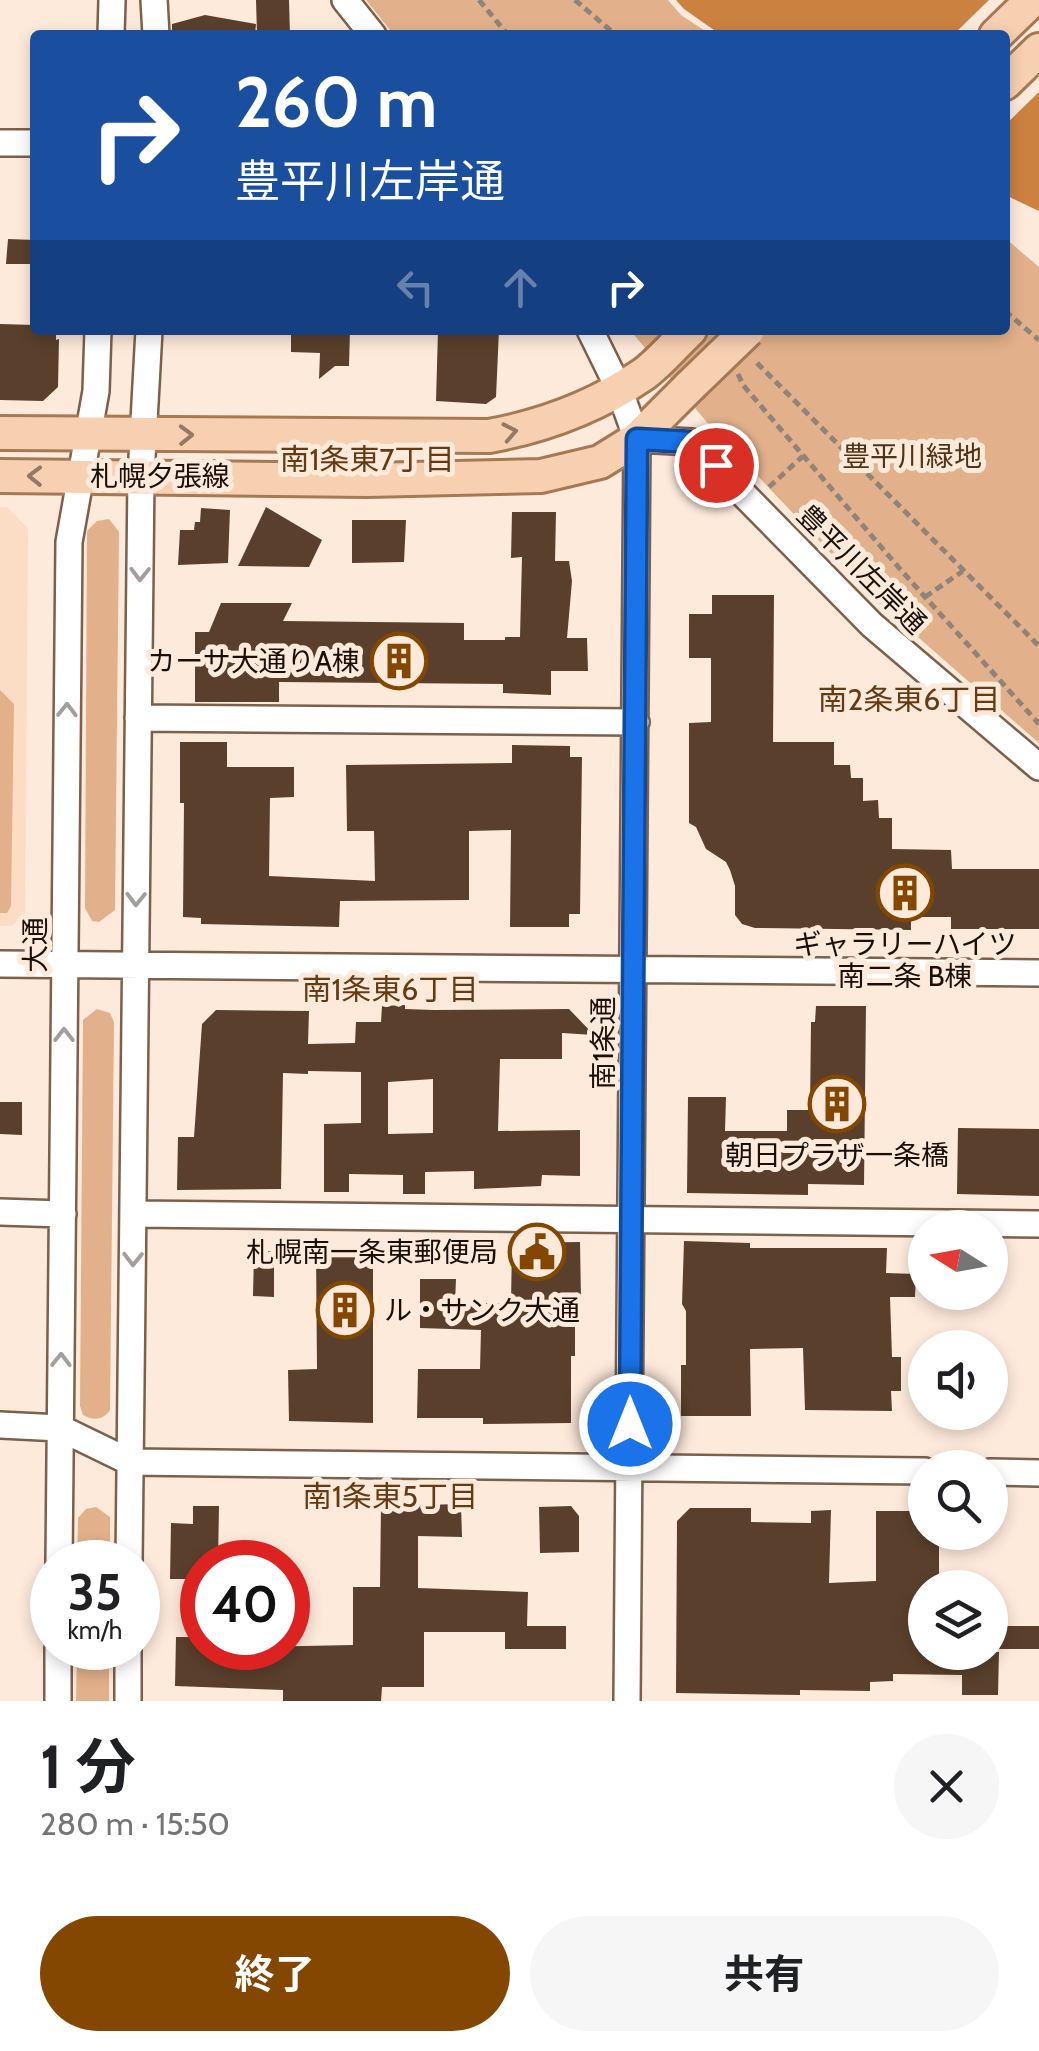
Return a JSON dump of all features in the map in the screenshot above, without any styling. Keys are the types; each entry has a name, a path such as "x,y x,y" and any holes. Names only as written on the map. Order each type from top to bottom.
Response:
{"main road":[{"path":"1001,30 1032,0"},
{"path":"1010,78 1039,50"},
{"name":"札幌夕張線","path":"0,433 489,436 557,420 618,389 646,372 685,335"},
{"name":"札幌夕張線","path":"0,476 508,478 558,473 600,462 637,439 743,335"}],"street":[{"path":"110,30 112,0"},
{"path":"154,0 156,30"},
{"path":"345,0 369,30"},
{"path":"0,143 30,143"},
{"name":"大通","path":"59,1540 69,542 96,391 98,335"},
{"path":"130,1540 141,476 149,335"},
{"path":"592,335 618,389"},
{"name":"南1条通","path":"618,389 637,439 627,1701"},
{"name":"豊平川左岸通","path":"637,439 692,442 872,625 1039,767"},
{"path":"138,718 636,722"},
{"path":"0,964 1039,973"},
{"path":"0,1212 63,1214"},
{"path":"133,1214 1039,1224"},
{"path":"0,1425 60,1428 130,1462 908,1471"},
{"path":"1008,1472 1039,1472"},
{"path":"58,1670 58,1701"},
{"path":"128,1670 128,1701"}],"path":[{"path":"479,0 504,30"},
{"path":"574,0 610,30"},
{"path":"1010,315 1039,340"},
{"path":"757,363 1039,646"},
{"path":"737,372 744,386 804,456 1039,724"},
{"path":"762,493 804,456"},
{"path":"925,597 963,571"}],"shaded area":[{"path":"676,0 1039,0 1039,211 1010,197 1010,30 714,30"},
{"path":"0,507 7,507 28,529 25,914 11,926 0,926"}],"green space":[{"path":"366,0 668,0 681,15 704,30 390,30"},
{"name":"豊平川緑地","path":"1010,242 1039,267 1039,743 871,596 705,420 634,335 1010,335"},
{"path":"109,519 119,532 115,910 99,922 92,921 85,908 87,531 97,521"},
{"path":"0,690 14,704 11,906 7,913 0,913"},
{"path":"97,1009 110,1013 114,1022 110,1410 94,1419 83,1415 80,1406 83,1020"},
{"path":"96,1507 110,1517 110,1540 78,1540 78,1518 86,1509"},
{"path":"77,1670 109,1670 109,1701 76,1701"}],"pier":[{"path":"989,0 1039,0 1039,92 1010,120 1010,30 958,30"}],"building":[{"path":"256,0 289,0 290,30 257,30"},
{"path":"205,15 256,24 255,30 172,30 172,24"},
{"path":"8,239 30,240 30,264 6,264"},
{"path":"0,324 30,325 30,335 56,335 58,387 43,401 0,400"},
{"path":"291,335 350,335 349,366 335,366 319,379 320,353 291,352"},
{"path":"438,335 499,335 496,397 486,404 436,401"},
{"path":"266,507 322,540 309,567 238,566"},
{"path":"201,508 230,510 228,563 178,565 180,530 194,530 195,522 200,522"},
{"path":"512,512 556,512 555,561 569,561 572,581 567,638 587,638 588,671 551,671 551,695 503,693 503,684 279,682 279,702 195,702 195,632 209,632 221,603 292,603 283,621 464,623 464,640 520,637 522,557 511,558"},
{"path":"352,520 406,520 404,562 352,563"},
{"path":"712,595 774,595 773,742 834,742 834,765 850,765 851,778 863,778 863,801 878,800 879,818 892,818 892,849 951,850 952,869 1039,869 1039,929 951,929 951,917 911,917 911,930 755,928 742,924 735,915 735,886 726,862 706,849 696,827 689,823 689,723 711,722 711,658 689,658 689,614 712,614"},
{"path":"180,742 227,742 227,767 294,767 294,797 270,798 269,876 375,881 374,831 347,831 346,765 512,763 512,745 570,746 570,757 582,757 580,914 569,914 569,927 510,927 511,830 469,831 469,900 340,901 339,927 201,924 201,918 183,917"},
{"path":"382,1006 434,1010 569,1009 594,1035 562,1033 562,1059 500,1059 498,1131 580,1130 580,1176 542,1175 541,1186 474,1189 474,1171 425,1172 425,1194 403,1194 403,1175 349,1174 349,1192 324,1192 324,1124 361,1123 361,1072 308,1071 283,1073 281,1189 177,1190 178,1137 194,1137 202,1024 216,1010 309,1011 308,1044 355,1043 356,1022 381,1022","holes":["433,1079 433,1133 388,1134 388,1082"]},
{"name":"朝日プラザ一条橋","path":"816,1006 866,1006 864,1185 808,1184 808,1195 687,1193 688,1097 726,1097 725,1131 787,1131 787,1110 810,1110 811,1022 815,1022"},
{"path":"0,1102 22,1102 22,1135 0,1134"},
{"path":"958,1128 1039,1129 1039,1196 957,1194"},
{"path":"684,1241 750,1243 750,1248 887,1248 886,1273 908,1274 908,1297 890,1297 892,1357 901,1357 901,1391 891,1391 892,1411 805,1410 803,1348 750,1349 751,1416 681,1416 681,1365 686,1365 686,1311 682,1304"},
{"path":"580,1242 581,1300 575,1300 571,1423 483,1424 483,1418 417,1418 418,1369 480,1369 481,1330 420,1328 420,1279 456,1279 455,1303 511,1303 512,1243"},
{"name":"ル・サンク大通","path":"316,1250 373,1251 373,1423 289,1421 288,1370 317,1369"},
{"path":"274,1251 274,1297 253,1296 254,1252"},
{"path":"461,1504 462,1537 418,1536 418,1588 528,1592 527,1626 566,1626 566,1649 505,1649 505,1632 424,1632 424,1687 382,1687 381,1701 283,1701 283,1690 175,1686 176,1637 180,1637 180,1670 310,1670 310,1646 353,1645 353,1587 380,1587 381,1506"},
{"path":"193,1506 219,1506 218,1540 180,1540 180,1579 170,1579 171,1523 193,1524"},
{"path":"571,1506 579,1516 579,1552 540,1553 539,1507"},
{"path":"690,1508 751,1508 751,1522 811,1523 811,1511 831,1510 829,1583 876,1581 876,1511 908,1511 908,1550 939,1550 939,1570 908,1570 908,1670 999,1670 998,1695 962,1695 962,1675 893,1674 893,1681 870,1682 870,1691 800,1690 800,1695 676,1693 677,1521"},
{"path":"1008,1626 1039,1626 1039,1649 1008,1649"}],"place":[{"name":"カーサ大通りA棟","path":"399,661"},
{"name":"ギャラリーハイツ 南二条 B棟","path":"905,893"},
{"name":"朝日プラザ一条橋","path":"837,1104"},
{"name":"札幌南一条東郵便局","path":"537,1252"},
{"name":"ル・サンク大通","path":"345,1310"}],"district":[{"name":"南1条東7丁目","path":"367,459"},
{"name":"南2条東6丁目","path":"909,699"},
{"name":"南1条東6丁目","path":"390,989"},
{"name":"南1条東5丁目","path":"390,1496"}],"route":[{"path":"630,1424 637,439 692,442 716,465"}]}
